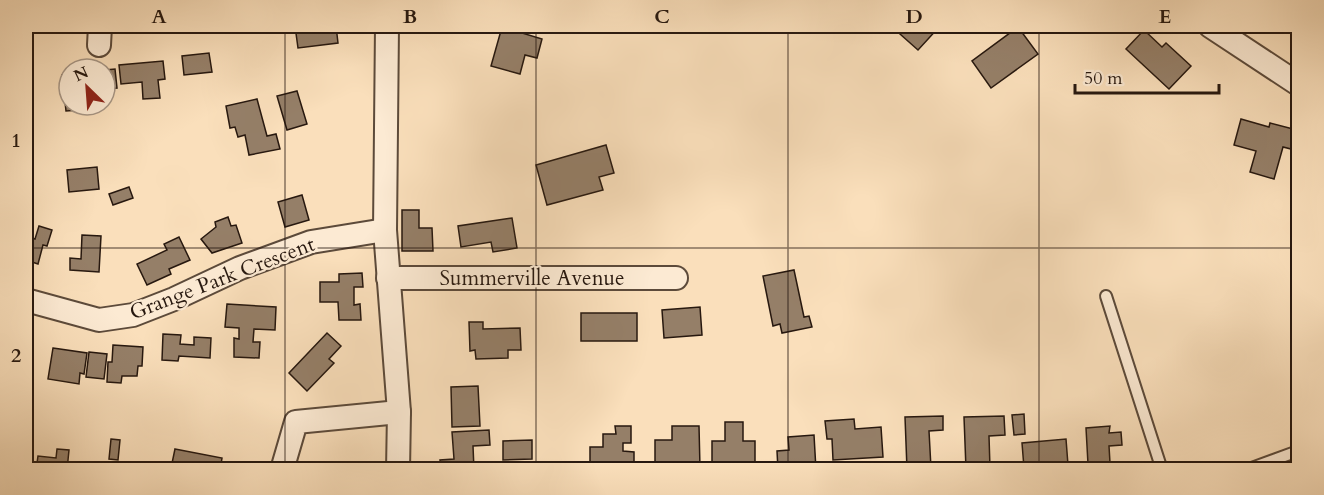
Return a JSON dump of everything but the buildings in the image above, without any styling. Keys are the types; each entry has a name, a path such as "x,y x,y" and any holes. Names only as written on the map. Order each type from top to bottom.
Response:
{"street":[{"path":"387,26 385,230 399,412 398,470"},
{"path":"1210,26 1299,84"},
{"name":"Grange Park Crescent","path":"26,300 99,320 133,315 174,299 240,268 311,242 385,230"},
{"name":"Summerville Avenue","path":"388,278 676,278"},
{"path":"282,470 296,422 399,412"}],"lane":[{"path":"1107,296 1162,470"},
{"path":"1246,470 1299,451"}],"shaded area":[{"path":"1298,456 1298,469 1259,469"}]}
